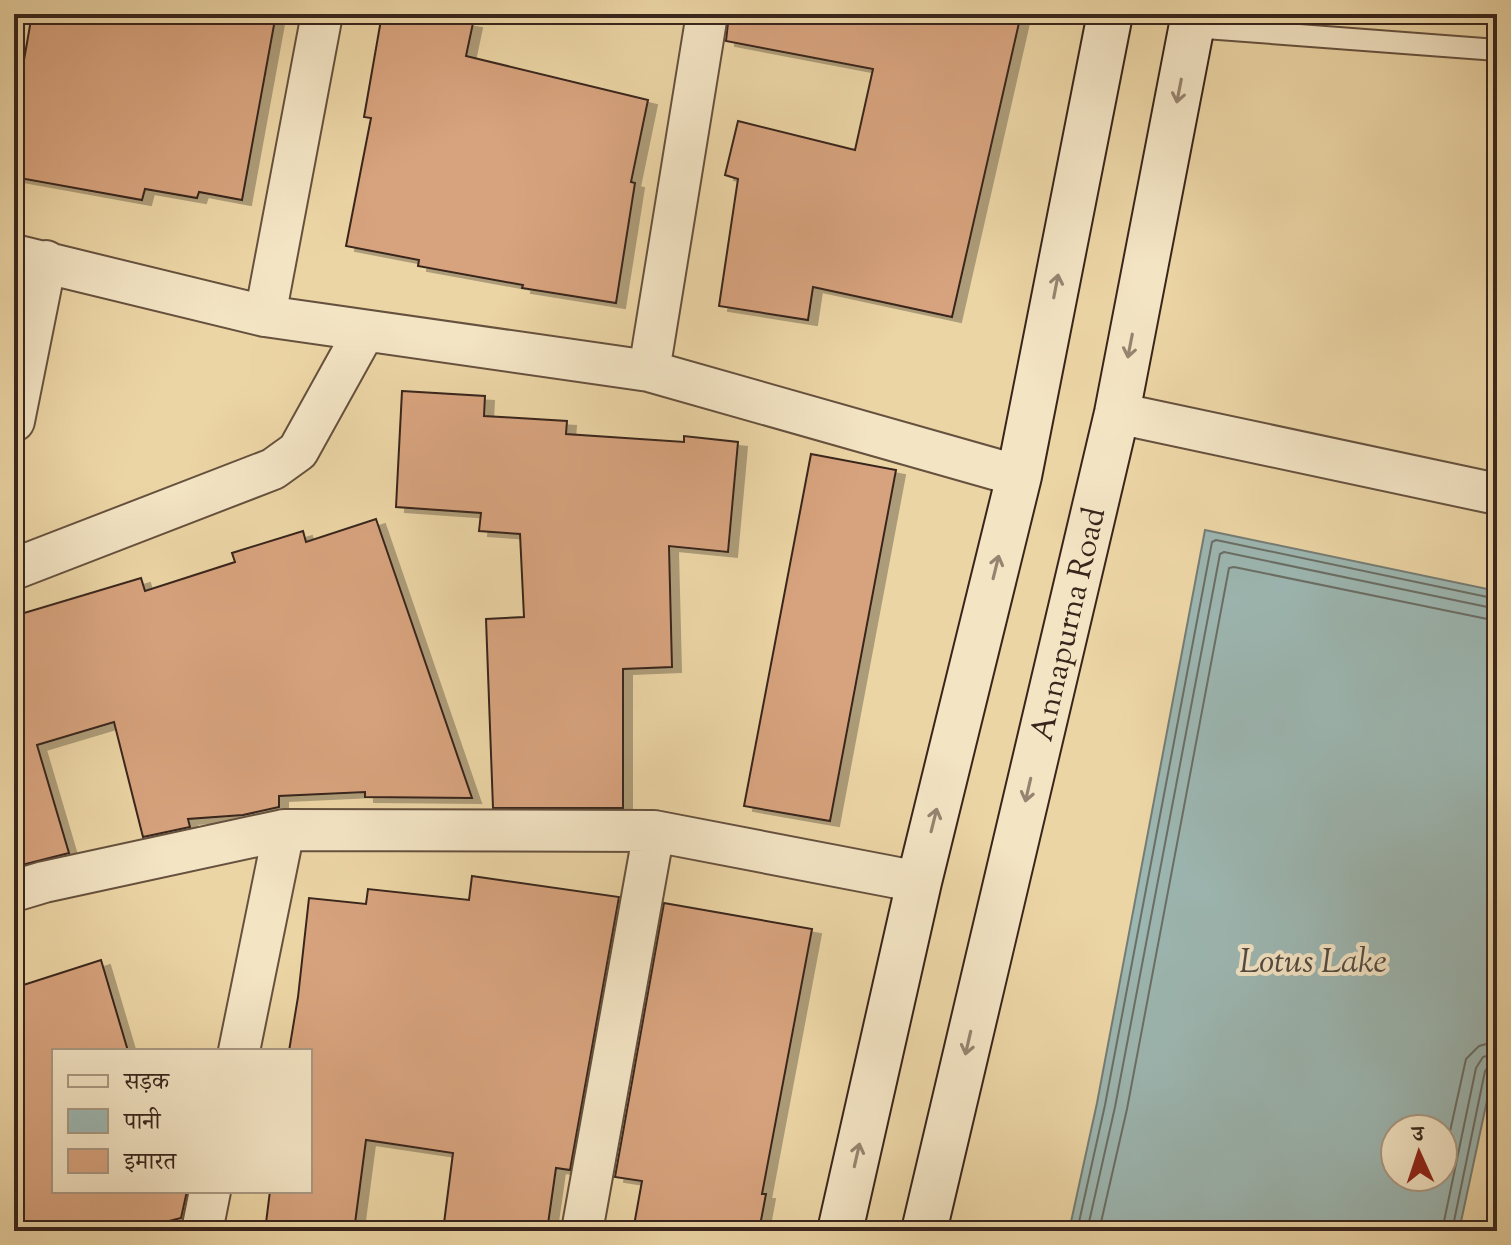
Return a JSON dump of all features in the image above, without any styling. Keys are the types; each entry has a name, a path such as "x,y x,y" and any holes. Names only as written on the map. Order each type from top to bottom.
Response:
{"main road":[{"path":"840,1231 919,882 1019,476 1110,14"},
{"name":"Annapurna Road","path":"924,1231 1117,413 1193,21"}],"street":[{"path":"265,316 322,14"},
{"path":"649,371 707,14"},
{"path":"14,421 30,258 265,316 649,371 1019,476"},
{"path":"14,569 273,469 298,451 364,332"},
{"path":"1117,413 1497,494"},
{"path":"14,891 284,830 654,831 919,882"},
{"path":"239,1049 284,830"},
{"path":"582,1231 654,831"},
{"path":"202,1231 210,1193"}],"lane":[{"path":"1193,21 1497,50"}],"water":[{"name":"Lotus Lake","path":"1205,530 1497,591 1497,1054 1459,1231 1069,1231 1097,1103"}],"building":[{"path":"32,14 276,14 242,200 199,192 197,198 145,189 142,200 14,177 14,90 20,59 24,60"},
{"path":"382,14 422,14 473,23 466,56 648,100 631,182 635,183 616,303 522,288 523,285 418,266 419,260 346,246 371,118 364,117"},
{"path":"729,14 1021,14 952,317 813,287 808,320 719,306 738,179 725,175 738,121 855,150 873,69 726,41"},
{"path":"402,391 485,396 484,416 567,421 566,434 684,442 684,436 738,442 728,552 669,546 672,667 623,669 623,808 493,808 486,619 524,617 520,534 479,531 481,513 396,507"},
{"path":"811,454 896,470 830,821 744,806"},
{"path":"376,519 472,798 365,797 365,792 279,796 279,807 243,815 188,819 190,827 143,837 114,722 37,745 69,853 14,867 14,616 141,578 145,591 235,562 232,553 303,531 306,542"},
{"path":"472,876 619,897 570,1170 556,1168 547,1231 443,1231 453,1153 366,1140 354,1231 265,1231 270,1193 312,1193 312,1049 289,1049 309,898 366,904 368,889 469,900"},
{"path":"664,903 812,929 762,1194 766,1194 759,1231 633,1231 642,1181 615,1177"},
{"path":"101,960 127,1049 52,1049 52,1193 187,1193 181,1218 130,1231 14,1231 14,988"}]}
